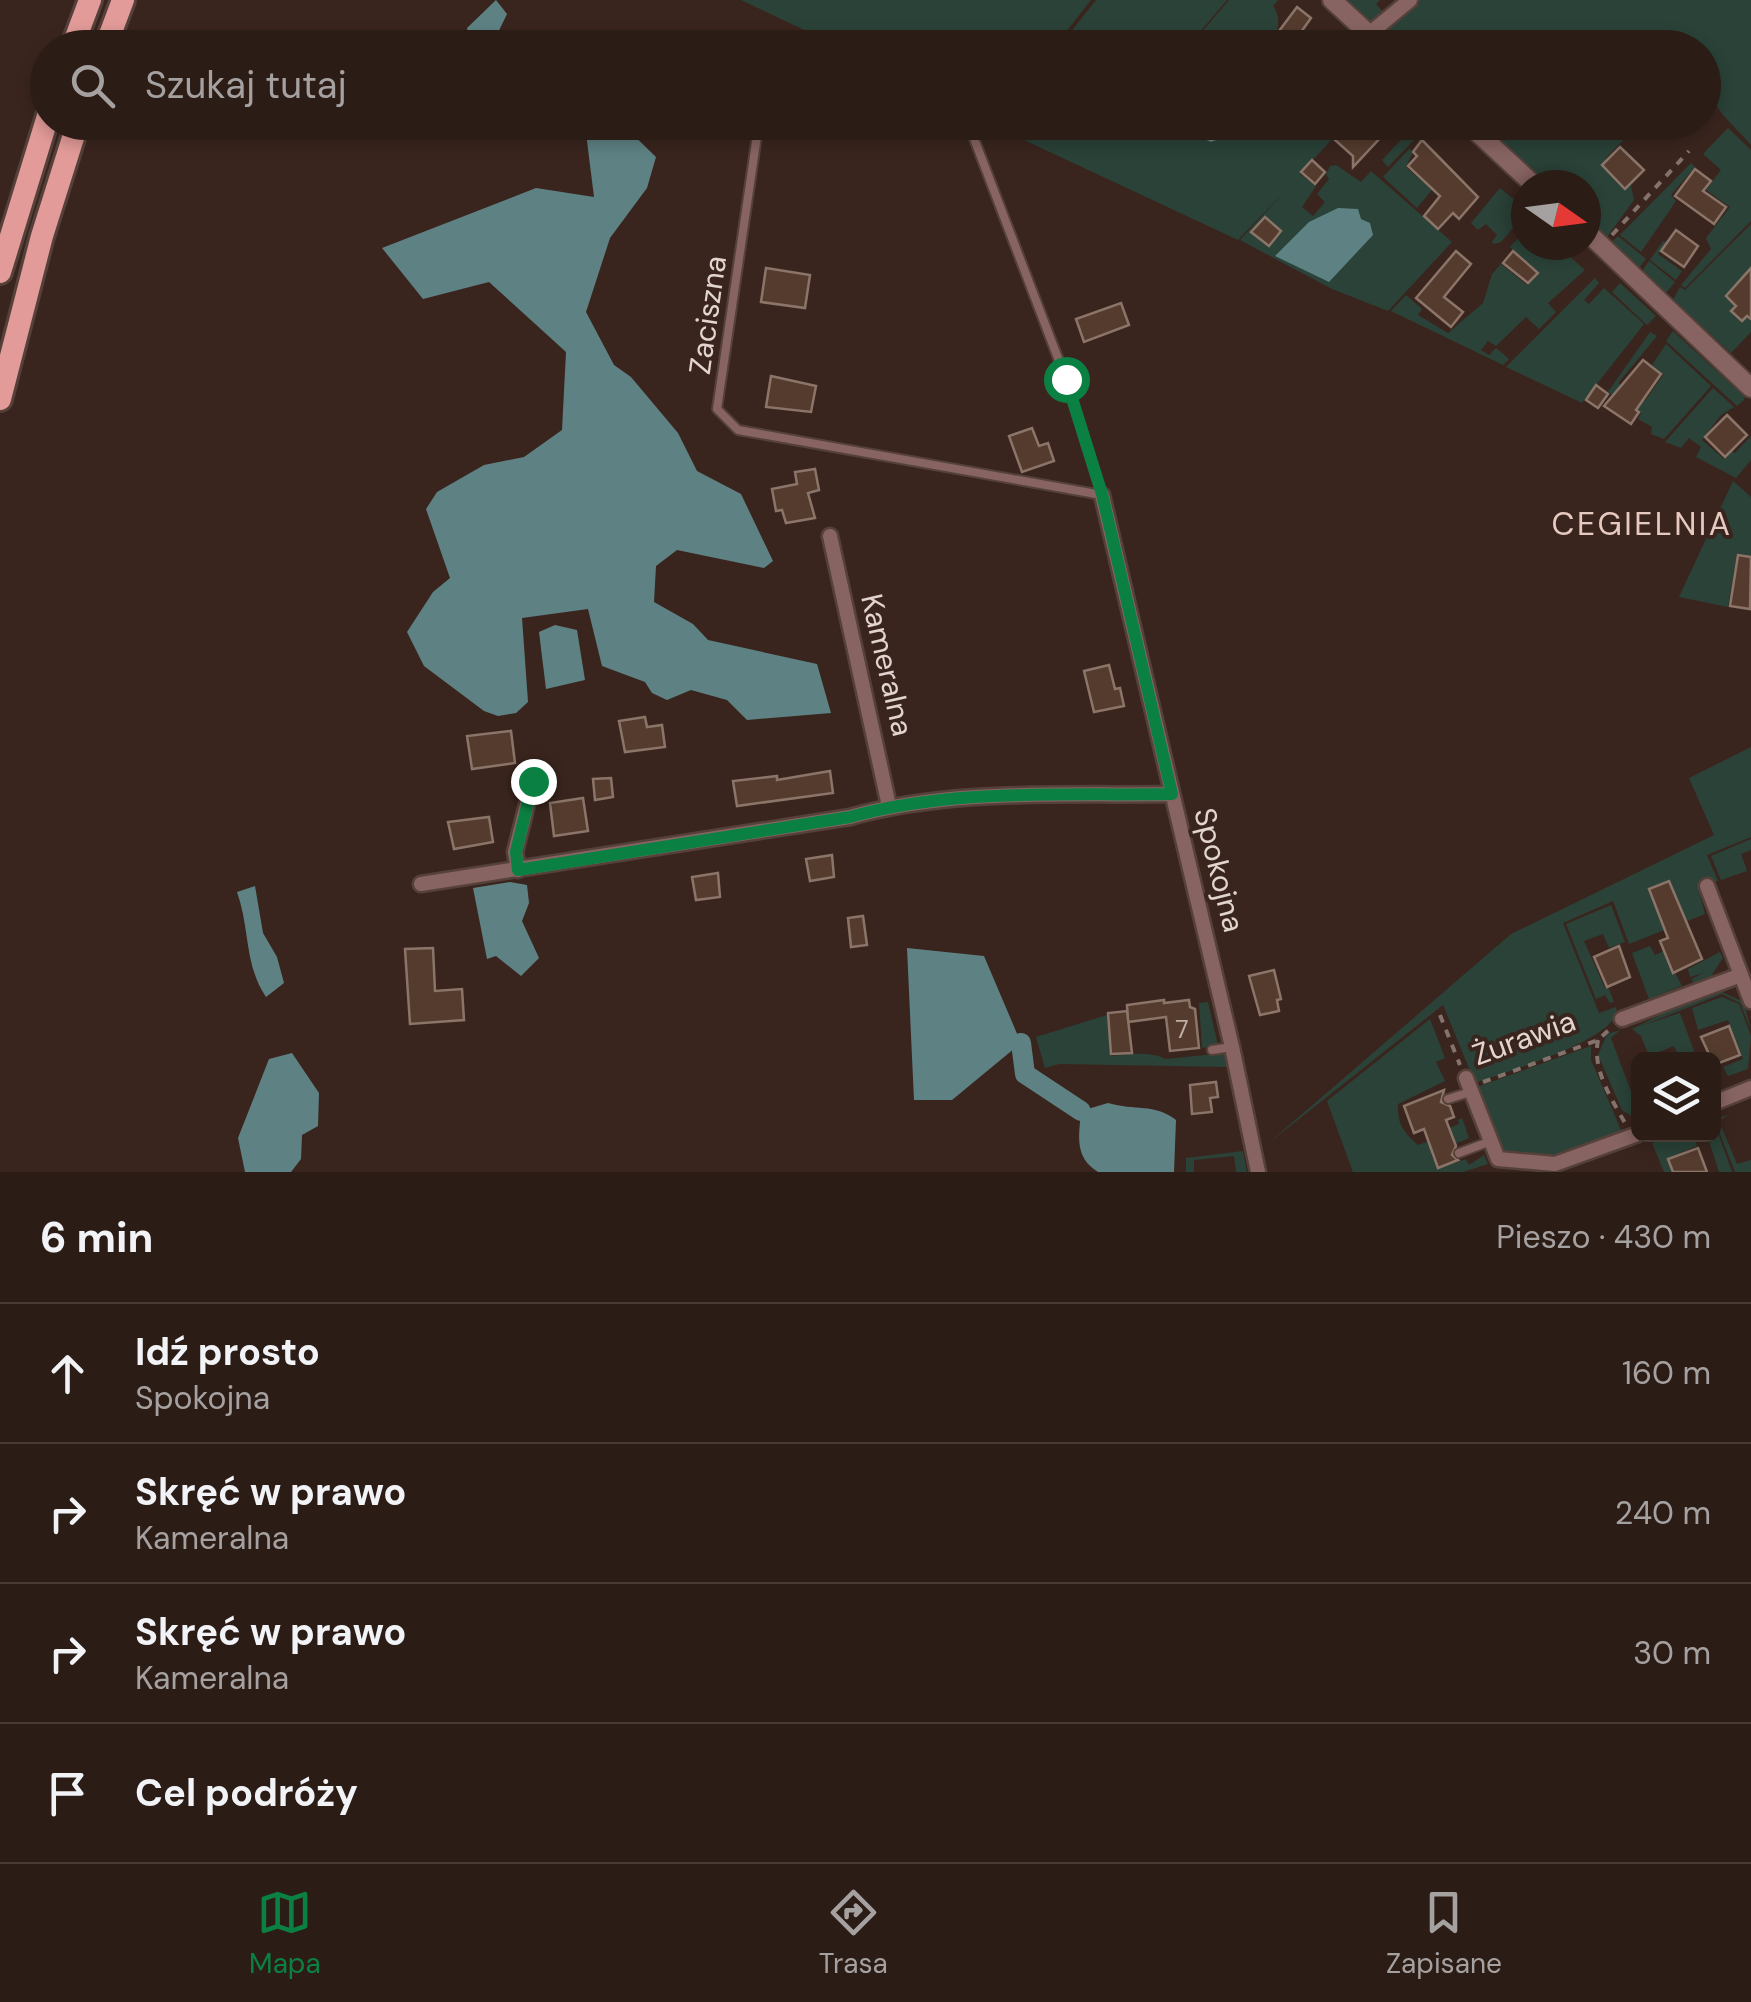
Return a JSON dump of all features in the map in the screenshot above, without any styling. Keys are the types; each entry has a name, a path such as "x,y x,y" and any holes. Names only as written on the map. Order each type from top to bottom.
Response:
{"main road":[{"path":"79,30 90,0"},
{"path":"112,30 123,0"},
{"path":"0,272 41,140"},
{"path":"0,399 42,236 72,140"}],"street":[{"path":"1332,0 1365,30"},
{"path":"1374,30 1410,0"},
{"path":"1485,140 1518,170"},
{"path":"1602,246 1751,388"},
{"name":"Spokojna","path":"1102,494 1258,1172"},
{"name":"Kameralna","path":"830,536 889,806"},
{"path":"518,870 516,852 533,781"},
{"path":"422,884 850,817 889,806 978,796 1172,794"},
{"path":"1707,886 1751,1001"},
{"path":"1622,1018 1741,975"},
{"name":"Żurawia","path":"1468,1086 1490,1142"},
{"path":"1721,1101 1751,1088"},
{"path":"1490,1142 1498,1159 1556,1164 1631,1136"}],"lane":[{"name":"Zaciszna","path":"756,140 717,409 738,430 1102,494"},
{"name":"Spokojna","path":"975,140 1066,379 1102,494"},
{"path":"1212,1050 1232,1047"},
{"path":"1448,1100 1468,1086"},
{"path":"1459,1153 1490,1142"}],"path":[{"path":"1602,246 1689,151"},
{"name":"Żurawia","path":"1440,1015 1468,1086 1598,1040 1595,1055 1604,1082 1624,1122 1631,1128"}],"green space":[{"path":"741,0 1091,0 1067,30 804,30"},
{"path":"1096,0 1227,0 1202,30 1072,30"},
{"path":"1229,0 1278,0 1273,6 1277,30 1204,30"},
{"path":"1346,0 1380,0 1376,4 1382,11 1370,22"},
{"path":"1407,0 1751,0 1751,145 1721,112 1721,30 1385,30"},
{"path":"1728,128 1751,150 1751,221 1685,288 1681,285 1711,249 1706,238 1730,207 1706,190 1721,170 1703,154 1721,140"},
{"path":"1024,140 1331,140 1300,174 1316,186 1302,207 1313,216 1325,202 1317,194 1329,179 1326,174 1330,166 1336,165 1361,182 1371,171 1452,242 1388,311 1332,289 1240,240 1286,190 1238,240"},
{"path":"1401,140 1414,140 1388,167 1382,160"},
{"path":"1500,140 1623,140 1605,159 1631,186 1634,200 1607,237 1601,232 1601,170 1533,170"},
{"path":"1410,148 1412,154 1406,167 1432,190 1417,208 1383,177"},
{"path":"1691,163 1695,167 1671,195 1676,201 1641,252 1620,235"},
{"path":"1500,188 1511,197 1511,230 1501,242 1492,242 1497,235 1486,224 1478,230 1471,223"},
{"path":"1751,224 1751,332 1731,353 1673,300 1680,287 1685,290"},
{"path":"1618,236 1646,259 1638,269 1614,246 1612,242"},
{"path":"1666,242 1658,254 1682,271 1676,280 1650,260"},
{"path":"1525,260 1574,260 1585,270 1548,303 1556,312 1539,329 1526,317 1496,346 1488,341 1481,350 1489,355 1496,348 1509,359 1503,365 1391,311 1406,295 1422,309 1418,315 1448,333 1483,303 1492,274 1501,264 1527,285 1540,273"},
{"path":"1649,261 1675,282 1666,293 1642,271"},
{"path":"1595,278 1599,283 1584,300 1589,304 1604,288 1644,324 1582,403 1506,367"},
{"path":"1620,283 1656,316 1647,325 1612,292"},
{"path":"1673,331 1744,400 1737,406 1666,341"},
{"path":"1650,332 1657,336 1618,383 1645,401 1663,375 1652,365 1666,344 1711,386 1664,439 1651,434 1652,427 1638,419 1641,413 1608,392"},
{"path":"1713,388 1734,407 1721,415 1702,440 1724,459 1751,436 1751,460 1736,478 1696,457 1701,447 1689,438 1681,448 1665,442"},
{"path":"1733,481 1751,497 1751,556 1737,553 1728,607 1679,597"},
{"path":"1751,747 1751,837 1707,855 1718,881 1698,887 1705,914 1629,944 1613,901 1563,923 1599,1013 1616,1007 1614,1019 1601,1031 1559,1053 1475,1083 1443,1005 1265,1146 1511,934 1714,835 1689,778"},
{"path":"1751,839 1751,850 1741,854 1747,871 1721,880 1711,856"},
{"path":"1611,905 1625,942 1609,948 1603,934 1584,941 1605,988 1608,987 1614,1002 1610,1003 1605,995 1596,999 1566,924"},
{"path":"1650,946 1655,955 1664,951 1682,986 1649,999 1632,953"},
{"path":"1720,952 1723,958 1711,976 1693,983 1692,979 1703,973 1690,977 1688,969"},
{"path":"1722,992 1744,1002 1751,1030 1740,1003 1722,994 1641,1026 1680,1013 1694,1052 1677,1052 1674,1046 1647,1052 1641,1036 1632,1029 1676,1007"},
{"path":"1722,997 1739,1004 1751,1036 1748,1069 1728,1076 1723,1067 1743,1059 1728,1020 1698,1030 1692,1008"},
{"path":"1208,1002 1218,1045 1202,1048 1199,1003"},
{"path":"1107,1015 1111,1056 1146,1054 1166,1059 1224,1053 1227,1067 1059,1064 1045,1068 1036,1037"},
{"path":"1430,1019 1445,1058 1436,1062 1445,1081 1398,1104 1400,1122 1418,1145 1450,1134 1449,1128 1462,1118 1469,1138 1431,1154 1438,1169 1466,1159 1469,1165 1484,1155 1488,1164 1463,1172 1353,1172 1327,1101"},
{"path":"1620,1030 1611,1038 1631,1091 1631,1116 1622,1110 1598,1055 1607,1034"},
{"path":"1591,1046 1591,1060 1621,1130 1577,1150 1547,1158 1516,1156 1501,1150 1477,1087"},
{"path":"1721,1126 1737,1164 1751,1160 1751,1172 1735,1172 1721,1137"},
{"path":"1721,1141 1732,1172 1719,1172 1709,1142"},
{"path":"1696,1142 1697,1146 1668,1158 1673,1172 1664,1172 1652,1143"},
{"path":"1243,1151 1247,1172 1236,1172 1234,1156 1194,1160 1194,1172 1186,1172 1186,1158"}],"water":[{"path":"496,0 507,14 499,30 467,28"},
{"path":"587,140 638,140 656,157 647,188 610,238 586,312 614,365 631,377 678,433 697,471 741,494 773,561 764,568 677,550 656,566 654,602 693,624 708,640 817,664 831,713 747,720 727,700 691,690 667,700 652,693 645,682 602,666 588,609 522,618 528,702 516,713 498,716 484,711 424,666 407,632 433,592 450,578 426,509 437,492 484,465 524,457 562,430 566,352 489,282 423,299 382,248 536,188 594,197"},
{"path":"1338,208 1358,209 1361,219 1370,223 1373,235 1329,282 1275,256 1309,222"},
{"path":"555,625 577,630 585,680 546,689 539,632"},
{"path":"510,882 527,885 529,903 522,921 539,958 521,976 496,956 487,959 473,888"},
{"path":"255,886 263,933 277,957 284,983 266,997 254,972 237,892"},
{"path":"907,948 984,956 1021,1043 952,1100 914,1100"},
{"path":"292,1053 319,1093 318,1126 302,1135 301,1159 291,1172 245,1172 238,1138 269,1059"},
{"path":"1108,1103 1152,1109 1176,1120 1174,1172 1098,1172 1090,1166 1080,1145 1081,1111"}],"building":[{"path":"1297,7 1311,18 1302,30 1280,30"},
{"path":"1335,140 1378,140 1353,167 1353,156"},
{"path":"1422,140 1478,197 1459,219 1453,213 1438,229 1424,216 1440,196 1408,166 1417,156 1413,152"},
{"path":"1620,147 1644,170 1625,189 1602,165"},
{"path":"1312,160 1325,172 1315,184 1301,172"},
{"path":"1695,169 1711,181 1703,191 1726,207 1714,224 1675,196"},
{"path":"1265,217 1281,231 1269,246 1251,232"},
{"path":"1676,230 1698,246 1684,267 1661,251"},
{"path":"1456,251 1471,264 1444,297 1463,312 1451,327 1416,298"},
{"path":"1511,253 1511,260 1523,260 1538,273 1528,283 1503,263"},
{"path":"766,268 810,275 805,308 761,302"},
{"path":"1751,268 1751,319 1747,316 1742,321 1731,311 1736,306 1726,296"},
{"path":"1121,303 1129,325 1084,342 1076,319"},
{"path":"1643,360 1661,374 1631,424 1604,406"},
{"path":"771,376 816,386 811,412 766,407"},
{"path":"1596,385 1608,394 1598,408 1586,400"},
{"path":"1727,415 1747,435 1725,457 1705,437"},
{"path":"1032,428 1039,446 1048,443 1054,461 1022,472 1009,436"},
{"path":"815,469 819,490 808,493 815,518 786,523 782,510 776,511 772,489 797,484 795,472"},
{"path":"1738,555 1751,557 1750,609 1730,606"},
{"path":"1109,665 1124,706 1094,712 1084,671"},
{"path":"645,717 647,727 662,725 665,747 625,752 619,721"},
{"path":"511,731 515,763 472,769 467,736"},
{"path":"830,771 833,793 737,806 733,781 777,776 777,780"},
{"path":"611,778 613,797 595,800 593,779"},
{"path":"583,798 588,831 554,836 550,803"},
{"path":"489,817 493,842 454,849 448,822"},
{"path":"832,855 834,877 810,881 806,859"},
{"path":"718,873 720,897 696,900 692,877"},
{"path":"1669,881 1702,959 1673,973 1660,941 1668,938 1649,889"},
{"path":"863,916 867,945 851,947 848,918"},
{"path":"1619,946 1630,977 1607,987 1594,957"},
{"path":"433,948 435,991 462,989 464,1020 410,1024 405,949"},
{"path":"1274,970 1281,999 1277,1000 1279,1011 1260,1015 1249,976"},
{"path":"1189,1000 1190,1007 1195,1009 1199,1048 1170,1051 1166,1017 1128,1022 1127,1005"},
{"path":"1127,1011 1132,1053 1111,1054 1108,1013"},
{"path":"1729,1026 1740,1055 1721,1062 1721,1052 1708,1052 1701,1037"},
{"path":"1216,1082 1218,1097 1210,1098 1212,1112 1192,1114 1190,1085"},
{"path":"1444,1090 1441,1102 1450,1106 1454,1117 1446,1120 1456,1146 1452,1155 1458,1160 1438,1168 1424,1129 1414,1133 1404,1106"},
{"path":"1698,1148 1707,1172 1673,1172 1668,1159"}],"waterway":[{"path":"1021,1043 1025,1074 1081,1111"}],"district":[{"name":"CEGIELNIA","path":"1642,524"}],"route":[{"path":"533,781 516,852 518,870 850,817 889,806 978,796 1172,794 1102,494 1066,379"}]}
